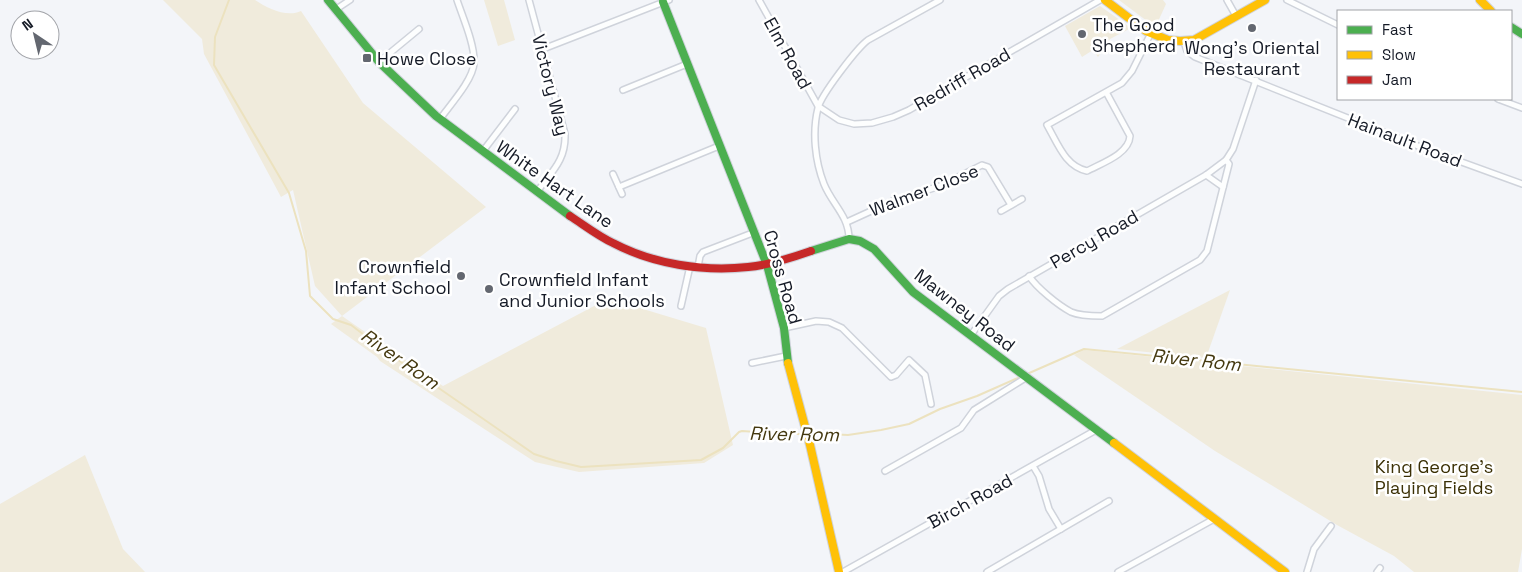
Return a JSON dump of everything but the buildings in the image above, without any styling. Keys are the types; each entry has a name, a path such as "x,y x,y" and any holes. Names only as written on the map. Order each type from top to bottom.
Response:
{"street":[{"name":"White Hart Lane","path":"328,0 379,62 414,97 440,119 571,218 612,243 638,254 694,267 740,268 767,265 850,239"},
{"path":"335,10 350,0"},
{"path":"440,119 469,78 474,64 472,48 457,0"},
{"name":"Victory Way","path":"529,0 565,134 564,152 559,164 537,192"},
{"name":"Elm Road","path":"759,0 818,106"},
{"path":"850,239 847,222 824,184 815,146 818,106 846,64 868,40 940,0"},
{"name":"Redriff Road","path":"818,106 839,120 854,124 872,123 893,118 1100,0"},
{"path":"1105,0 1150,35 1168,42 1194,40 1265,0"},
{"path":"1226,0 1236,16"},
{"path":"1287,0 1337,25"},
{"path":"1480,0 1490,10"},
{"path":"543,49 666,1"},
{"name":"Cross Road","path":"666,1 687,64 767,265 784,328 786,356 810,445 839,572"},
{"path":"379,62 419,29"},
{"path":"1106,92 1130,136 1129,143 1124,150 1087,171 1077,168 1067,161 1047,125 1122,83 1132,71 1150,35"},
{"name":"Hainault Road","path":"1184,42 1187,51 1191,55 1396,137 1522,184"},
{"path":"624,90 687,64"},
{"path":"1028,276 1046,293 1072,312 1090,316 1102,316 1200,260 1207,251 1229,164 1228,157 1245,118 1256,80"},
{"path":"1501,100 1522,108"},
{"path":"483,151 515,109"},
{"path":"619,187 719,146"},
{"name":"Percy Road","path":"971,335 999,296 1008,288 1206,175 1228,157"},
{"name":"Walmer Close","path":"847,222 893,201 940,186 982,165 988,167 1011,205"},
{"path":"613,174 622,194"},
{"path":"1206,175 1223,187"},
{"path":"1001,212 1022,199"},
{"path":"681,306 694,267 703,252 755,232"},
{"name":"Mawney Road","path":"850,239 860,241 874,249 913,292 1285,572"},
{"path":"784,328 816,321 829,322 842,328 891,377 896,375 909,360 926,375 931,404"},
{"path":"752,363 786,356"},
{"path":"885,471 961,428 974,410 1024,375"},
{"name":"Birch Road","path":"844,572 1096,430"},
{"path":"1033,466 1039,476 1050,509 1061,529"},
{"path":"987,572 1109,501"},
{"path":"1118,572 1214,518"},
{"path":"1307,572 1314,549 1331,526"},
{"path":"1327,532 1332,537"}],"green space":[{"path":"163,0 255,0 283,13 301,11 363,103 486,207 342,316 315,286 293,190 281,197 204,54 202,39"},
{"path":"484,0 504,0 515,40 498,46"},
{"path":"1119,0 1163,0 1166,4 1156,26"},
{"path":"1100,6 1131,28 1110,39 1098,57 1093,50 1082,57 1065,26"},
{"path":"1230,290 1206,358 1117,349"},
{"path":"600,296 706,328 733,445 704,463 579,472 535,462 380,361 331,324 342,316 443,386 596,305"},
{"name":"King George's Playing Fields","path":"1084,350 1522,395 1522,549 1518,572 1414,572 1394,556 1337,525 1215,451 1074,355"},
{"path":"85,455 123,549 145,572 0,572 0,504"}],"waterway":[{"name":"River Rom","path":"229,0 215,37 214,65 289,193 306,251 310,296 333,319 351,325 388,353 534,454 556,461 581,467 701,460 723,448 742,431 806,434"},
{"name":"River Rom","path":"1027,374 1084,349 1522,392"},
{"name":"River Rom","path":"810,433 848,435 909,424 940,409 977,396 1020,377"}],"traffic: fast":[{"path":"328,0 379,62 436,116 570,216"},
{"path":"663,2 767,265 784,328 788,363"},
{"path":"1512,28 1522,34"},
{"path":"811,251 849,239 860,241 874,249 913,292 1114,443"}],"traffic: slow":[{"path":"1105,0 1146,31 1168,40 1180,41 1194,40 1265,0"},
{"path":"1480,0 1490,10"},
{"path":"788,363 810,445 839,572"},
{"path":"1114,443 1285,572"}],"traffic: jam":[{"path":"570,216 602,237 628,250 679,265 714,268 748,267 788,259 811,251"}],"place":[{"name":"Wong's Oriental Restaurant","path":"1252,28"},
{"name":"The Good Shepherd","path":"1082,34"},
{"name":"Howe Close","path":"367,58"},
{"name":"Crownfield Infant School","path":"461,276"},
{"name":"Crownfield Infant and Junior Schools","path":"489,289"}]}
